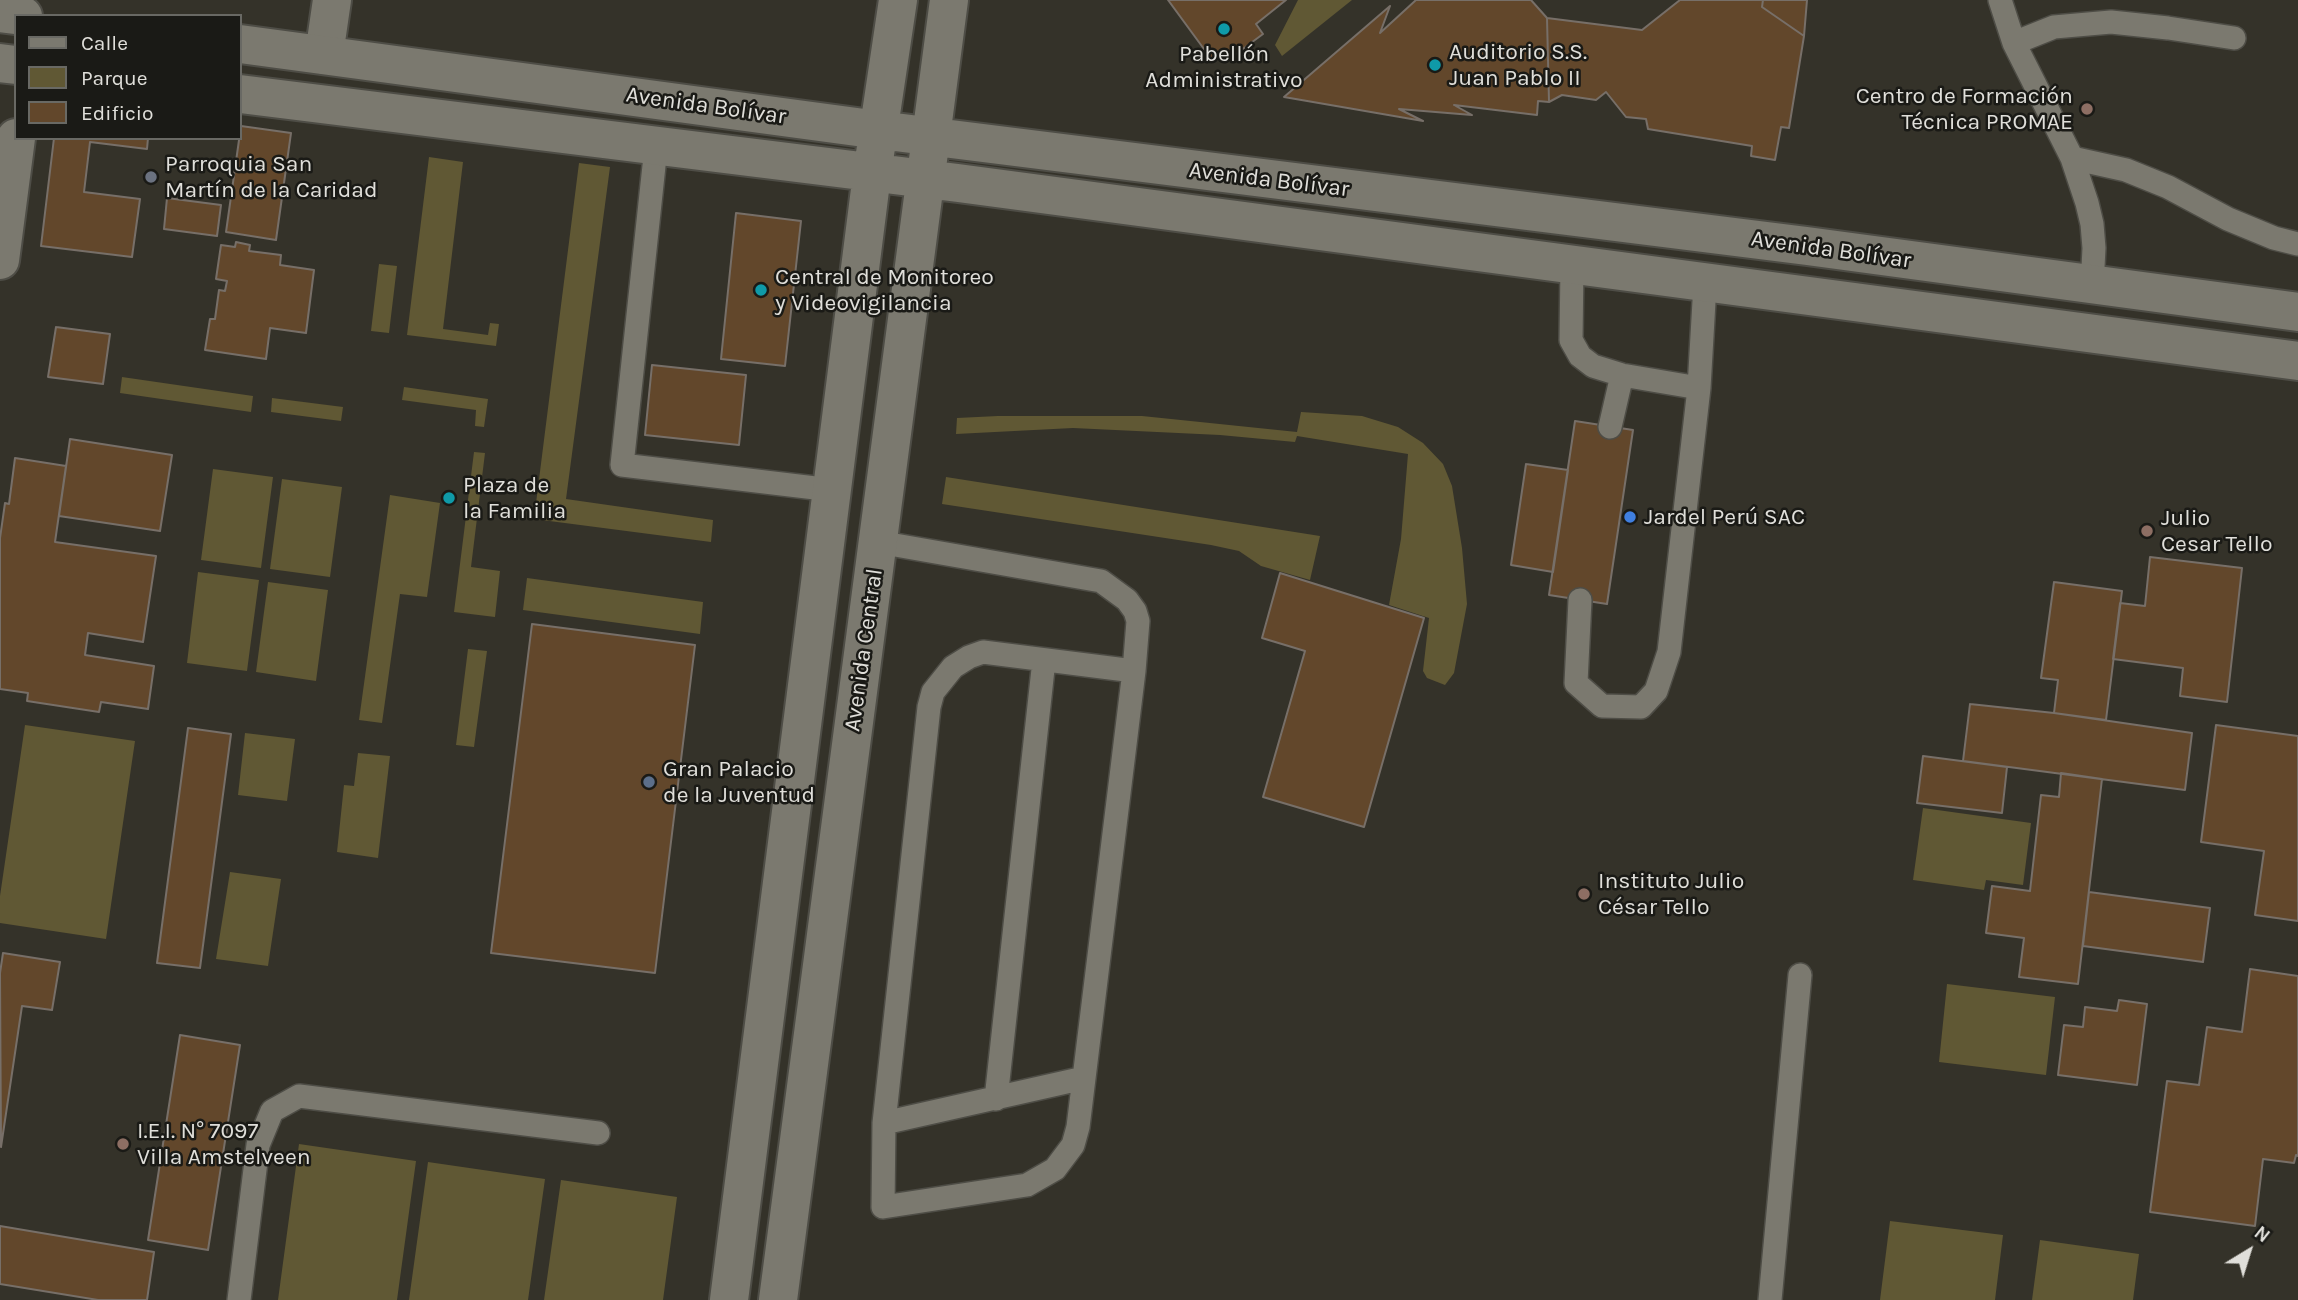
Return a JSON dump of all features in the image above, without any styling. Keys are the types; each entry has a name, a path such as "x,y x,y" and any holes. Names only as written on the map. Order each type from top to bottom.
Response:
{"street":[{"path":"324,55 332,0"},
{"path":"729,1300 872,174 898,0"},
{"name":"Avenida Central","path":"778,1300 949,0"},
{"name":"Avenida Bolívar","path":"242,44 879,130 1807,246 2298,312"},
{"name":"Avenida Bolívar","path":"242,94 926,179 2298,361"},
{"path":"0,260 16,140"},
{"path":"1315,232 1320,186"},
{"path":"2043,327 2049,279"},
{"path":"2179,346 2184,297"}],"lane":[{"path":"2000,0 2014,43 2072,158 2092,224 2092,286"},
{"path":"2014,43 2054,27 2112,22 2234,38"},
{"path":"656,147 622,465 832,491"},
{"path":"2072,158 2126,170 2168,187 2228,219 2274,238 2298,244"},
{"path":"1572,266 1571,340 1580,356 1593,366 1622,375 1699,388"},
{"path":"1580,600 1576,683 1602,706 1641,707 1656,691 1669,652 1699,388 1705,284"},
{"path":"1610,427 1622,375"},
{"path":"878,542 1101,581 1127,600 1139,621 1134,671 1078,1127 1073,1145 1055,1169 1027,1185 883,1207 884,1124 929,707 933,692 953,667 983,652 1134,671"},
{"path":"996,1100 1044,660"},
{"path":"1770,1300 1800,975"},
{"path":"884,1124 1084,1078"},
{"path":"239,1300 258,1145 272,1111 299,1096 598,1133"}],"green space":[{"path":"1298,0 1352,0 1282,56 1275,45"},
{"path":"429,157 463,162 443,329 488,335 490,323 499,324 496,346 407,335"},
{"path":"579,163 610,167 566,499 713,520 711,542 534,519"},
{"path":"379,264 397,266 389,333 371,331"},
{"path":"122,377 253,396 251,412 120,393"},
{"path":"404,387 488,399 484,427 475,426 476,410 402,400"},
{"path":"272,398 343,407 341,421 271,412"},
{"path":"1301,412 1362,416 1398,427 1423,443 1443,464 1452,486 1462,548 1467,604 1454,673 1445,685 1427,678 1423,671 1429,618 1389,605 1401,539 1408,454 1297,436 1295,442 1220,435 1073,428 956,434 957,418 998,416 1142,416 1297,432"},
{"path":"474,452 485,453 471,567 500,571 495,617 454,612"},
{"path":"213,469 273,477 261,568 201,560"},
{"path":"946,477 1320,536 1310,580 1261,566 1239,551 1211,545 942,504"},
{"path":"282,479 342,487 330,577 270,569"},
{"path":"390,495 440,503 427,597 400,594 382,723 359,720"},
{"path":"198,572 259,580 247,671 187,663"},
{"path":"527,578 703,602 700,634 523,610"},
{"path":"268,582 328,590 316,681 256,672"},
{"path":"468,649 487,651 474,747 456,745"},
{"path":"25,725 135,741 106,939 0,923 0,896"},
{"path":"245,733 295,739 287,801 238,795"},
{"path":"358,753 390,756 378,858 337,852 344,785 354,786"},
{"path":"1923,808 2031,823 2023,885 1986,880 1984,890 1913,880"},
{"path":"230,872 281,879 268,966 216,959"},
{"path":"1947,984 2055,997 2046,1075 1939,1062"},
{"path":"299,1144 416,1161 397,1300 278,1300"},
{"path":"428,1162 545,1179 528,1300 409,1300"},
{"path":"561,1180 677,1197 663,1300 544,1300"},
{"path":"1890,1221 2003,1235 1995,1300 1880,1300"},
{"path":"2040,1240 2139,1254 2133,1300 2032,1300"}],"building":[{"name":"Pabellón Administrativo","path":"1168,0 1286,0 1256,24 1263,34 1228,60 1223,53 1212,60"},
{"name":"Auditorio S.S. Juan Pablo II","path":"1416,0 1531,0 1547,18 1549,102 1538,101 1537,115 1454,105 1472,115 1399,109 1423,121 1284,97 1390,6 1380,33"},
{"path":"1680,0 1763,0 1762,7 1804,36 1789,128 1781,127 1775,160 1751,156 1752,146 1648,129 1646,119 1626,117 1606,92 1596,100 1562,95 1549,102 1547,18 1642,30"},
{"path":"1763,0 1807,0 1804,36 1762,7"},
{"path":"242,126 291,133 276,240 226,232"},
{"path":"54,140 148,140 147,149 90,142 84,192 140,199 132,257 41,246"},
{"path":"167,198 221,205 217,236 164,229"},
{"name":"Central de Monitoreo y Videovigilancia","path":"736,213 801,221 785,366 721,359"},
{"path":"236,242 250,245 249,251 281,255 280,265 314,270 306,333 270,328 266,359 205,350 210,319 215,319 219,290 225,291 227,281 216,279 221,245 235,247"},
{"path":"56,327 110,334 103,384 48,377"},
{"path":"652,365 746,375 739,445 645,435"},
{"path":"1575,421 1633,430 1607,604 1549,595"},
{"path":"70,439 172,455 160,531 59,516"},
{"path":"15,458 66,466 55,542 156,556 143,642 88,633 85,655 154,666 148,709 101,702 99,712 27,701 28,693 0,689 0,538 5,503 9,504"},
{"path":"1526,464 1568,470 1553,572 1511,565"},
{"path":"2150,557 2242,568 2227,702 2180,696 2183,668 2113,659 2120,603 2145,606"},
{"path":"1280,573 1424,618 1364,827 1263,797 1305,651 1262,638"},
{"path":"2054,582 2122,591 2106,720 2054,713 2058,680 2041,678"},
{"path":"532,624 695,645 655,973 491,953"},
{"path":"1970,704 2192,733 2185,790 1963,761"},
{"path":"2216,725 2298,736 2298,921 2255,915 2264,851 2201,842"},
{"path":"188,728 231,734 200,968 157,963"},
{"path":"1923,756 2007,767 2002,813 1917,803"},
{"path":"2061,773 2102,779 2078,984 2019,977 2024,938 1986,933 1992,886 2030,891 2041,795 2059,797"},
{"path":"2089,892 2210,908 2203,962 2083,946"},
{"path":"3,953 60,962 52,1010 22,1006 1,1147 0,973"},
{"path":"2250,969 2298,976 2298,1156 2296,1155 2294,1163 2263,1159 2255,1226 2150,1212 2167,1081 2199,1085 2207,1027 2242,1032"},
{"path":"2119,1000 2147,1004 2137,1085 2058,1075 2064,1025 2083,1027 2085,1007 2117,1011"},
{"path":"180,1035 240,1045 208,1250 148,1240"},
{"path":"0,1226 154,1252 147,1300 98,1300 0,1284"}],"place":[{"name":"Pabellón Administrativo","path":"1224,29"},
{"name":"Auditorio S.S. Juan Pablo II","path":"1435,65"},
{"name":"Centro de Formación Técnica PROMAE","path":"2087,109"},
{"name":"Parroquia San Martín de la Caridad","path":"151,177"},
{"name":"Central de Monitoreo y Videovigilancia","path":"761,290"},
{"name":"Plaza de la Familia","path":"449,498"},
{"name":"Jardel Perú SAC","path":"1630,517"},
{"name":"Julio Cesar Tello","path":"2147,531"},
{"name":"Gran Palacio de la Juventud","path":"649,782"},
{"name":"Instituto Julio César Tello","path":"1584,894"},
{"name":"I.E.I. N° 7097 Villa Amstelveen","path":"123,1144"}]}
